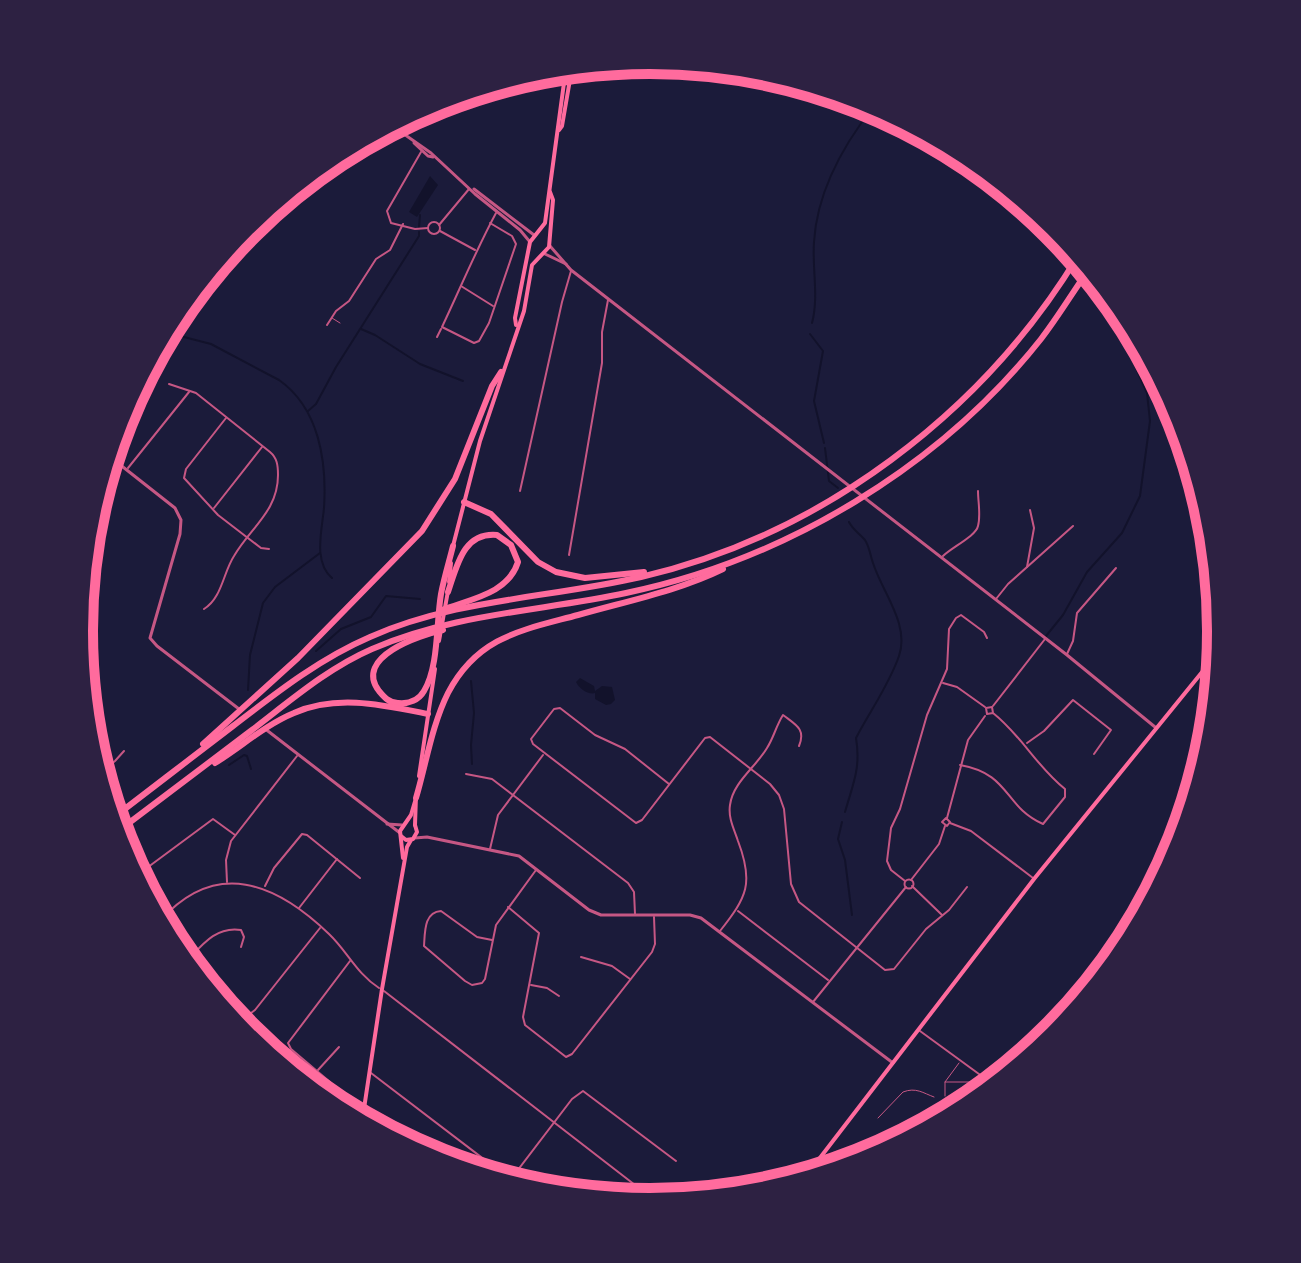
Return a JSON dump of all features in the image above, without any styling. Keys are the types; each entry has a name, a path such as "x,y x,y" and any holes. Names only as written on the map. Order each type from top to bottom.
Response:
{"highway":[{"path":"416,619 470,606 584,589 698,561 743,543 839,495 944,419 1038,316 1071,266"},
{"path":"416,798 448,695 468,663 481,652 515,632 660,592 716,572 849,506 911,464 951,431 1040,340 1082,279"},
{"path":"167,776 298,658 422,531 455,479 492,386 501,372"},
{"path":"464,502 491,514 538,562 570,577 639,573 743,543"},
{"path":"123,810 278,691 320,663 369,638 492,591 510,580 518,562 511,545 497,535 476,537 465,548 444,594"},
{"path":"453,546 444,594 437,643 423,694 407,703 391,702 374,685 375,665 392,650 424,634 535,610 664,584 756,553"},
{"path":"128,824 291,700 370,650 421,630 535,610"},
{"path":"182,784 291,714 310,707 333,702 358,702 428,714"}],"main road":[{"path":"516,327 515,318 530,244 544,225 546,200 570,80"},
{"path":"559,130 557,124 564,81"},
{"path":"453,546 501,372 524,311 532,265 544,254 549,244 553,200 550,192"},
{"path":"534,235 544,235 549,244"},
{"path":"530,244 535,254 544,254"},
{"path":"364,1109 404,863 416,827 416,798 437,643"},
{"path":"816,1163 1034,879 1207,665"},
{"path":"404,863 403,824 411,815 416,798"},
{"path":"403,824 416,827"},
{"path":"401,835 412,839"}],"street":[{"path":"401,133 520,230 530,244"},
{"path":"414,142 433,157"},
{"path":"422,151 387,208 389,222 415,229 428,228 433,222 439,225"},
{"path":"440,231 439,225 470,188"},
{"path":"470,188 534,235"},
{"path":"437,337 497,211"},
{"path":"442,327 478,343 494,307 516,241 490,223"},
{"path":"327,325 336,311 348,303 376,259 390,250 403,224"},
{"path":"428,228 433,234 440,231"},
{"path":"440,231 476,251"},
{"path":"549,244 571,270 1067,655 1155,727"},
{"path":"544,254 566,264"},
{"path":"520,491 571,270"},
{"path":"460,285 494,307"},
{"path":"569,555 602,363 601,339 608,298"},
{"path":"169,384 190,391 275,457 278,478 271,508 234,556 213,603 204,609"},
{"path":"127,470 190,391"},
{"path":"227,417 184,474 187,483 213,509 261,548 269,549"},
{"path":"213,509 263,446"},
{"path":"119,464 173,506 181,523 150,638 401,835"},
{"path":"941,558 978,529 978,491"},
{"path":"1027,568 1034,528 1030,510"},
{"path":"995,600 1008,584 1073,526"},
{"path":"1067,655 1073,641 1077,613 1116,568"},
{"path":"906,887 905,881 891,870 887,861 891,828 900,809 918,743 947,669 949,629 961,615 987,638"},
{"path":"986,708 992,707 1045,639"},
{"path":"942,682 957,687 986,708 987,714"},
{"path":"1025,744 1044,731 1073,700 1111,730 1094,754"},
{"path":"960,765 978,768 993,776 1019,808 1043,824 1065,797 1065,789 1052,778 1010,727 993,713 992,707"},
{"path":"669,784 625,749 595,735 558,708 551,712 531,739 544,753 636,823 642,820 708,737 752,768 774,787 782,800 791,884 796,897 805,908 885,970 894,969 926,929 967,887"},
{"path":"905,881 911,880 939,844 968,740 987,714 993,713"},
{"path":"720,932 737,911 745,894 742,852 730,818 734,792 766,750 783,715 803,732 799,746"},
{"path":"110,765 124,751"},
{"path":"490,850 497,817 544,753"},
{"path":"227,882 227,851 235,835 298,755"},
{"path":"466,774 492,779 631,886 635,916"},
{"path":"947,818 950,823 971,831 1034,879"},
{"path":"146,869 213,819 235,835"},
{"path":"945,826 950,823"},
{"path":"387,824 403,824"},
{"path":"416,827 427,837"},
{"path":"265,888 274,868 302,834 338,858 360,878"},
{"path":"412,839 427,837 519,856 593,912 607,916 696,916 893,1063"},
{"path":"298,909 338,858"},
{"path":"492,940 477,937 443,912 435,911 428,921 424,946 465,981 477,985 485,979 496,925 537,870"},
{"path":"911,880 912,886 943,915"},
{"path":"170,913 194,892 227,882 265,888 321,927 350,961 382,989 640,1189"},
{"path":"813,1003 906,887 912,886"},
{"path":"508,907 539,933 523,1017 525,1025 568,1057 654,948 654,916"},
{"path":"737,911 829,981"},
{"path":"246,1015 251,1014 321,927"},
{"path":"195,952 221,931 241,930 244,937 241,947"},
{"path":"581,957 612,966 630,979"},
{"path":"333,1089 318,1070 291,1049 288,1040 350,961"},
{"path":"529,984 547,988 559,996"},
{"path":"919,1031 985,1078"},
{"path":"318,1070 339,1047"},
{"path":"370,1072 488,1164"},
{"path":"516,1172 579,1092 588,1093 676,1161"}],"lane":[{"path":"332,318 340,323"},
{"path":"945,1096 945,1082 961,1060"},
{"path":"945,1082 966,1081 973,1086"},
{"path":"878,1118 908,1090 915,1089 934,1097"}],"shaded area":[{"path":"430,176 438,185 417,217 409,212"},
{"path":"580,678 594,686 595,691 602,686 612,687 615,700 606,705 595,699 595,693 577,685"}],"waterway":[{"path":"812,323 815,303 814,242 820,205 834,170 866,117"},
{"path":"419,227 420,215"},
{"path":"308,411 316,404 419,232"},
{"path":"361,329 420,364 463,381"},
{"path":"810,334 823,351 814,401 824,443"},
{"path":"1046,636 1063,615 1087,572 1122,533 1140,496 1150,421 1147,393 1121,334"},
{"path":"179,335 211,344 279,380 303,405 312,420 322,454 325,490 321,555 322,563 332,578"},
{"path":"825,448 829,481 838,488"},
{"path":"845,812 857,767 856,738 890,677 901,644 894,608 877,574 868,546 849,522"},
{"path":"248,690 250,655 263,603 275,587 320,553"},
{"path":"316,651 341,629 371,617 386,596 420,599"},
{"path":"471,681 474,713 472,764"},
{"path":"229,765 244,755 251,769"},
{"path":"842,822 838,839 845,860 852,915"}]}
